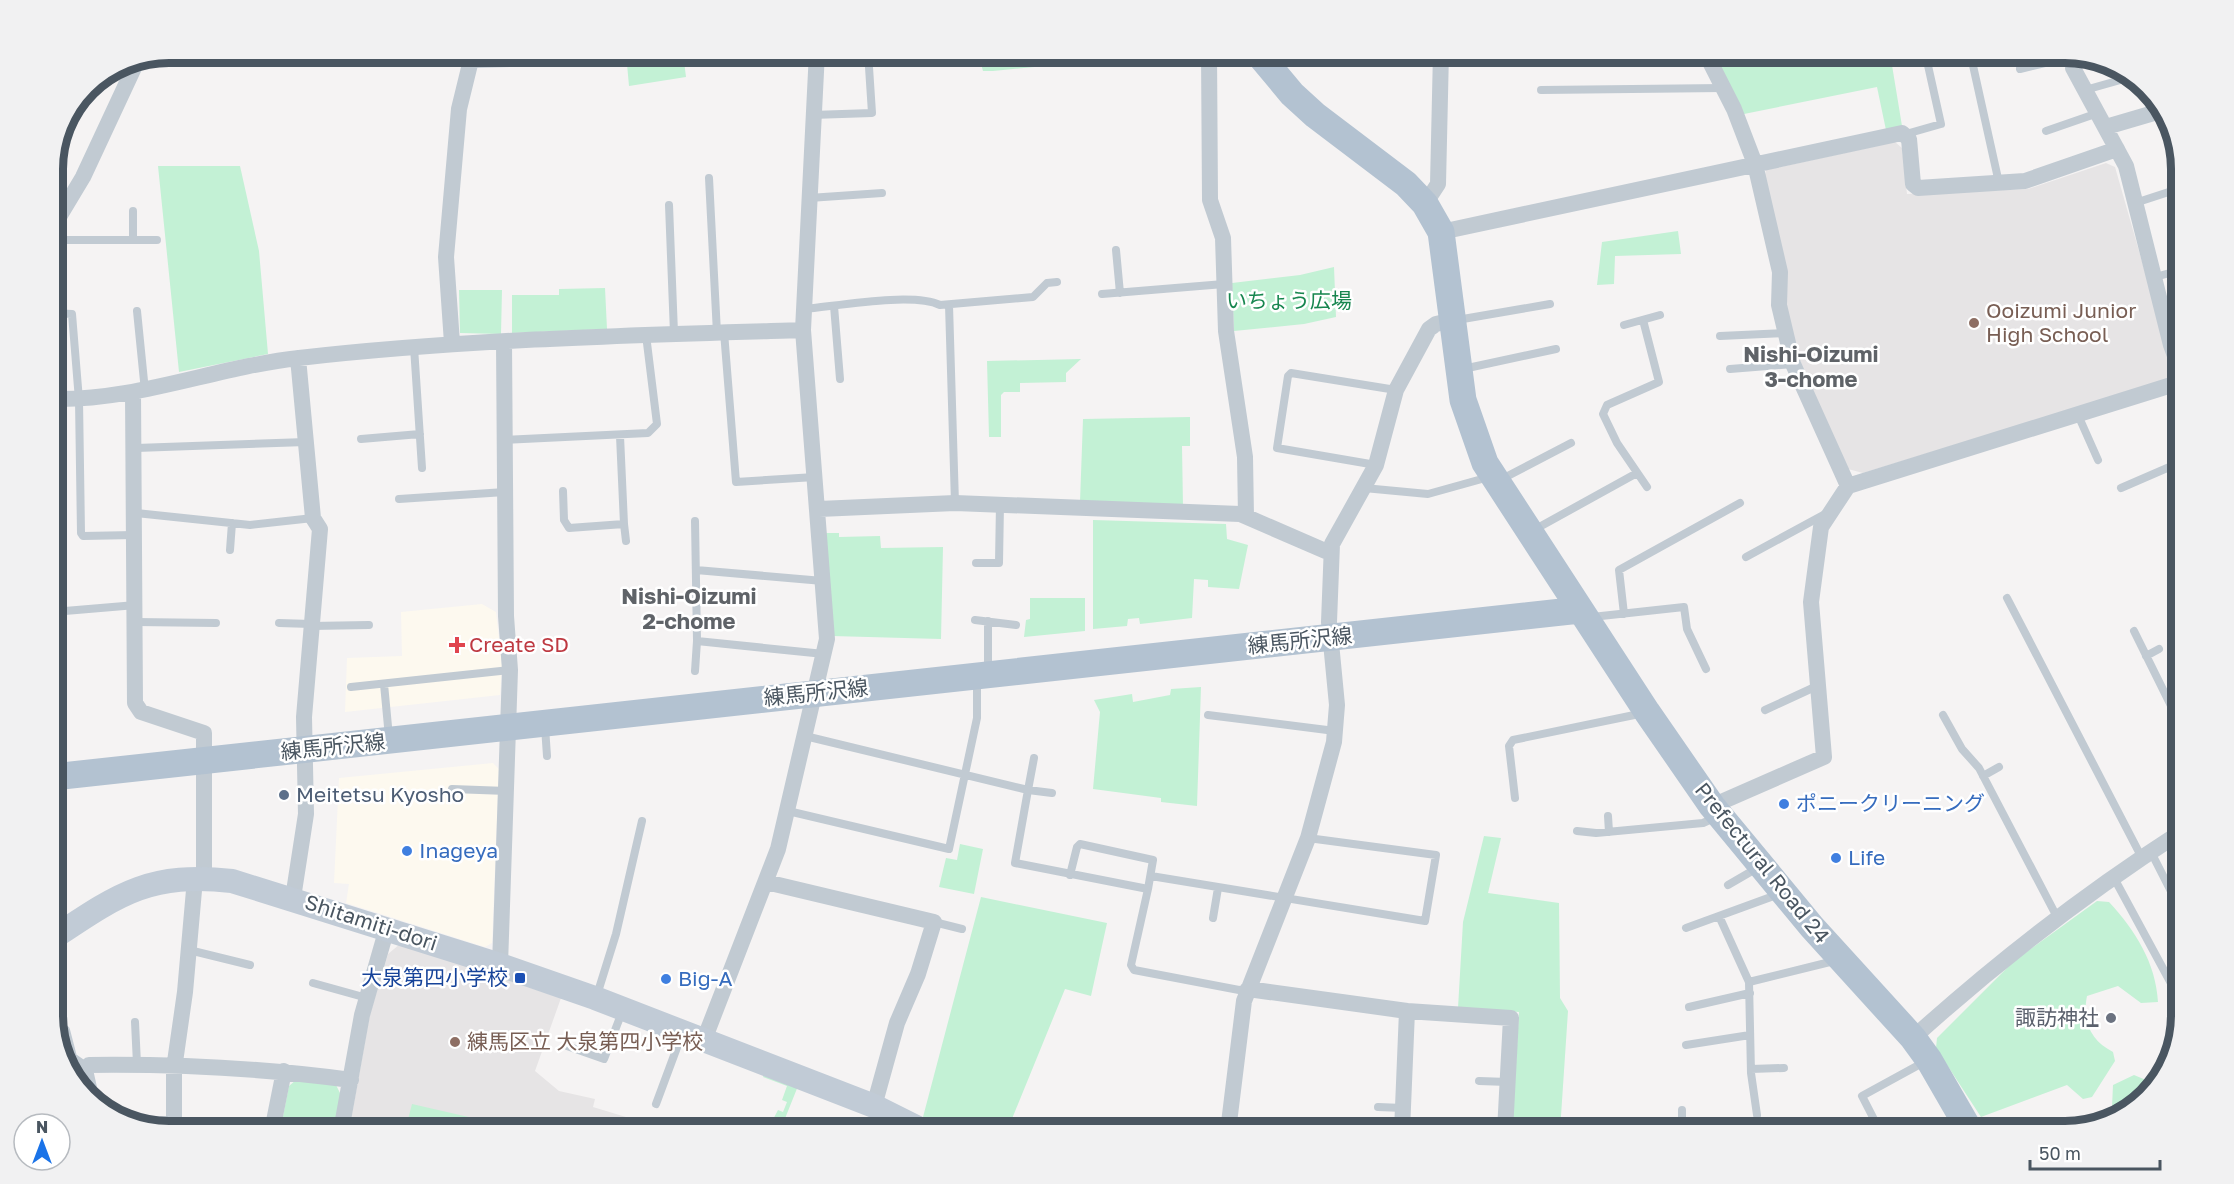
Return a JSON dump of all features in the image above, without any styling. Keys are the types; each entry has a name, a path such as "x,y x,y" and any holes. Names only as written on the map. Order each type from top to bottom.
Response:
{"main road":[{"path":"1266,63 1292,94 1315,115 1406,184 1425,204 1441,232"},
{"name":"Prefectural Road 24","path":"1441,232 1454,320 1458,370 1469,423 1495,478 1647,712 1716,811 1783,893 1921,1049 1964,1121"},
{"name":"練馬所沢線","path":"63,776 1331,638 1583,614"}],"street":[{"path":"452,343 446,257 459,109 469,63"},
{"path":"693,1036 766,882 778,849 827,639 819,509 803,330 816,63"},
{"path":"1209,63 1210,200 1223,238 1226,331 1245,457 1246,516"},
{"path":"1425,204 1438,184 1441,63"},
{"path":"1710,63 1755,164 1780,272 1779,305 1793,364 1848,486"},
{"path":"2072,63 2126,166 2155,277 2171,324"},
{"path":"63,211 83,177 133,70"},
{"path":"2102,120 2154,112"},
{"path":"1441,232 1902,133 1906,134 1916,187 2025,181 2117,149"},
{"path":"1229,1121 1244,1001 1308,838 1335,731 1337,688 1331,638 1330,553 1332,544 1348,511 1376,465 1396,390 1429,329 1437,324 1454,320"},
{"path":"63,399 79,400 139,392 244,365 414,346 674,333 803,330"},
{"path":"500,964 510,728 510,670 506,616 504,342"},
{"path":"293,898 306,814 304,717 320,529 313,518 297,358"},
{"path":"1716,811 1824,758 1810,605 1821,527 1848,486 2171,385"},
{"path":"139,392 136,448 135,703 141,712 202,731 204,735 205,761 199,878 175,1064 172,1121"},
{"path":"819,509 955,503 1246,516 1330,553"},
{"path":"1921,1049 2009,954 2057,917 2171,839"},
{"name":"Shitamiti-dori","path":"63,931 105,904 136,888 164,881 199,878 232,881 293,898 500,964 624,1009 874,1106 904,1121"},
{"path":"766,882 934,922 918,974 897,1023 874,1106"},
{"path":"343,1121 367,998 387,928"},
{"path":"1248,989 1407,1011 1511,1018 1506,1121"},
{"path":"1402,1121 1407,1011"},
{"path":"89,1085 86,1066 137,1064 175,1064 284,1071 351,1080"},
{"path":"274,1121 284,1071"}],"lane":[{"path":"812,116 872,113 869,63"},
{"path":"1906,134 1941,124 1927,63"},
{"path":"1972,63 1999,183"},
{"path":"2020,69 2047,63"},
{"path":"122,74 130,75"},
{"path":"2085,90 2123,80"},
{"path":"1541,90 1723,88"},
{"path":"2046,131 2102,120"},
{"path":"709,178 736,482 815,477"},
{"path":"2135,203 2171,191"},
{"path":"809,198 882,193"},
{"path":"669,205 674,333"},
{"path":"132,211 134,240"},
{"path":"63,240 157,240"},
{"path":"1116,250 1120,293"},
{"path":"2155,277 2171,273"},
{"path":"804,309 887,301 931,300 940,305 1033,297 1047,283 1057,282"},
{"path":"1102,294 1224,284"},
{"path":"950,304 955,503"},
{"path":"1454,320 1550,304"},
{"path":"834,306 840,379"},
{"path":"137,311 139,392"},
{"path":"63,314 72,314 79,400 81,533 83,536 136,535"},
{"path":"1624,324 1660,315"},
{"path":"1642,320 1659,382 1607,405 1603,414 1617,443 1647,487"},
{"path":"1720,336 1785,333"},
{"path":"504,440 648,433 657,424 646,335"},
{"path":"414,346 422,468"},
{"path":"1458,370 1556,349"},
{"path":"1730,369 1793,364"},
{"path":"1376,465 1277,448 1288,376 1291,374 1396,390"},
{"path":"2078,415 2098,460"},
{"path":"361,440 420,434"},
{"path":"620,436 626,542"},
{"path":"136,448 306,442"},
{"path":"1363,488 1428,494 1495,478 1570,443"},
{"path":"2121,488 2171,466"},
{"path":"1529,533 1637,473"},
{"path":"563,491 564,520 569,528 624,524"},
{"path":"399,500 505,492"},
{"path":"1624,614 1619,570 1740,503"},
{"path":"976,563 999,562 1000,504"},
{"path":"1746,557 1832,510"},
{"path":"136,513 250,525 313,518"},
{"path":"694,521 697,641 695,671"},
{"path":"230,550 232,523"},
{"path":"696,570 824,581"},
{"path":"2007,598 2146,855 2171,895"},
{"path":"1583,614 1624,614 1684,607 1687,629 1706,669"},
{"path":"63,612 136,614 216,623"},
{"path":"975,620 1016,625"},
{"path":"788,811 949,849 977,718 988,621"},
{"path":"279,623 369,625"},
{"path":"2134,632 2171,706"},
{"path":"697,641 824,654"},
{"path":"2146,656 2159,649"},
{"path":"351,687 510,670"},
{"path":"384,684 389,740"},
{"path":"1765,710 1817,686"},
{"path":"1515,798 1509,746 1513,740 1647,712"},
{"path":"1208,715 1335,731"},
{"path":"1943,715 1962,749 1974,761 1983,776 2057,917"},
{"path":"545,724 547,756"},
{"path":"805,736 966,777 1052,793"},
{"path":"1034,758 1015,863 1148,889"},
{"path":"1983,776 1999,767"},
{"path":"452,789 507,791"},
{"path":"1577,831 1609,832 1703,823 1716,811"},
{"path":"1608,816 1609,832"},
{"path":"595,998 616,934 642,821"},
{"path":"1151,876 1283,900 1423,921 1426,919 1436,855 1308,838"},
{"path":"1070,875 1077,847 1080,844 1150,859 1153,864 1131,965 1134,970 1239,990 1248,989"},
{"path":"1728,885 1760,866"},
{"path":"2114,878 2171,983"},
{"path":"1213,918 1218,888"},
{"path":"1686,928 1783,893"},
{"path":"1719,916 1749,982 1751,1069 1757,1115"},
{"path":"934,922 962,929"},
{"path":"189,950 250,965"},
{"path":"1749,982 1842,959"},
{"path":"313,983 367,998"},
{"path":"1689,1007 1750,993"},
{"path":"567,1046 604,1059 624,1009"},
{"path":"135,1022 137,1064"},
{"path":"66,1030 73,1057 86,1066"},
{"path":"1686,1045 1750,1035"},
{"path":"656,1104 693,1036"},
{"path":"1875,1121 1862,1096 1921,1049"},
{"path":"1751,1069 1784,1068"},
{"path":"1479,1081 1508,1082"},
{"path":"1378,1107 1403,1108"},
{"path":"1682,1110 1682,1121"}],"shaded area":[{"name":"Ooizumi Junior High School","path":"1895,142 1902,148 1907,194 2028,189 2106,163 2115,167 2171,363 2169,379 1863,473 1848,469 1801,366 1786,306 1787,271 1765,175 1766,170"},
{"path":"482,604 496,612 502,665 500,695 345,712 347,658 402,656 401,612"},
{"path":"493,763 499,769 492,943 485,947 346,903 349,884 334,883 339,778"},
{"name":"練馬区立 大泉第四小学校","path":"400,944 561,998 535,1071 559,1091 595,1099 593,1107 639,1121 351,1121 370,1014 388,954"}],"green space":[{"path":"627,63 684,63 686,77 629,86"},
{"path":"981,63 1076,63 993,71 983,71"},
{"path":"1712,63 1892,63 1902,126 1886,130 1877,87 1739,115"},
{"path":"158,166 240,166 259,251 268,354 179,372"},
{"path":"1678,231 1681,254 1615,256 1614,284 1597,285 1602,242"},
{"name":"いちょう広場","path":"1334,267 1336,317 1304,324 1234,331 1232,283 1300,275"},
{"path":"605,288 607,329 512,333 512,295 559,295 559,289"},
{"path":"459,290 502,290 501,334 460,333"},
{"path":"1081,359 1066,373 1066,382 1020,383 1020,392 1004,392 1001,395 1001,437 989,437 987,361"},
{"path":"1190,417 1190,446 1182,446 1183,507 1080,502 1083,419"},
{"path":"1093,520 1226,524 1227,539 1248,545 1239,589 1208,587 1208,580 1194,579 1192,618 1140,624 1139,618 1128,619 1127,626 1093,629"},
{"path":"826,533 839,533 839,537 880,536 881,548 943,547 941,639 832,636"},
{"path":"1030,598 1085,598 1085,631 1024,637 1026,620 1030,619"},
{"path":"1201,687 1197,806 1161,802 1161,798 1093,789 1100,712 1094,700 1132,694 1133,702 1170,695 1171,689"},
{"path":"1484,836 1501,838 1488,893 1559,903 1560,998 1568,1011 1561,1121 1513,1121 1519,1012 1458,1008 1463,922"},
{"path":"960,844 983,849 974,894 939,887 946,858 957,860"},
{"path":"981,897 1107,923 1091,996 1065,989 1011,1121 929,1121 923,1117"},
{"path":"2097,901 2109,902 2135,936 2153,974 2158,1002 2141,1003 2118,986 2087,996 2086,1014 2089,1029 2099,1042 2113,1052 2115,1061 2092,1097 2083,1099 2067,1085 1981,1117 1936,1048 1937,1038 2014,961"},
{"path":"764,1074 798,1086 784,1121 772,1121 778,1110 783,1112 787,1102 782,1100 787,1086 763,1077"},
{"path":"2134,1075 2147,1082 2130,1099 2109,1111 2112,1107 2113,1085"},
{"path":"296,1080 336,1085 342,1097 337,1121 282,1121 289,1086"},
{"path":"412,1104 486,1121 408,1121"}],"place":[{"name":"Ooizumi Junior High School","path":"1974,323"},
{"name":"Create SD","path":"457,645"},
{"name":"Meitetsu Kyosho","path":"284,795"},
{"name":"ポニークリーニング","path":"1784,804"},
{"name":"Inageya","path":"407,851"},
{"name":"Life","path":"1836,858"},
{"name":"大泉第四小学校","path":"520,978"},
{"name":"Big-A","path":"666,979"},
{"name":"諏訪神社","path":"2111,1018"},
{"name":"練馬区立 大泉第四小学校","path":"455,1042"}],"district":[{"name":"Nishi-Oizumi 3-chome","path":"1811,366"},
{"name":"Nishi-Oizumi 2-chome","path":"689,608"}]}
